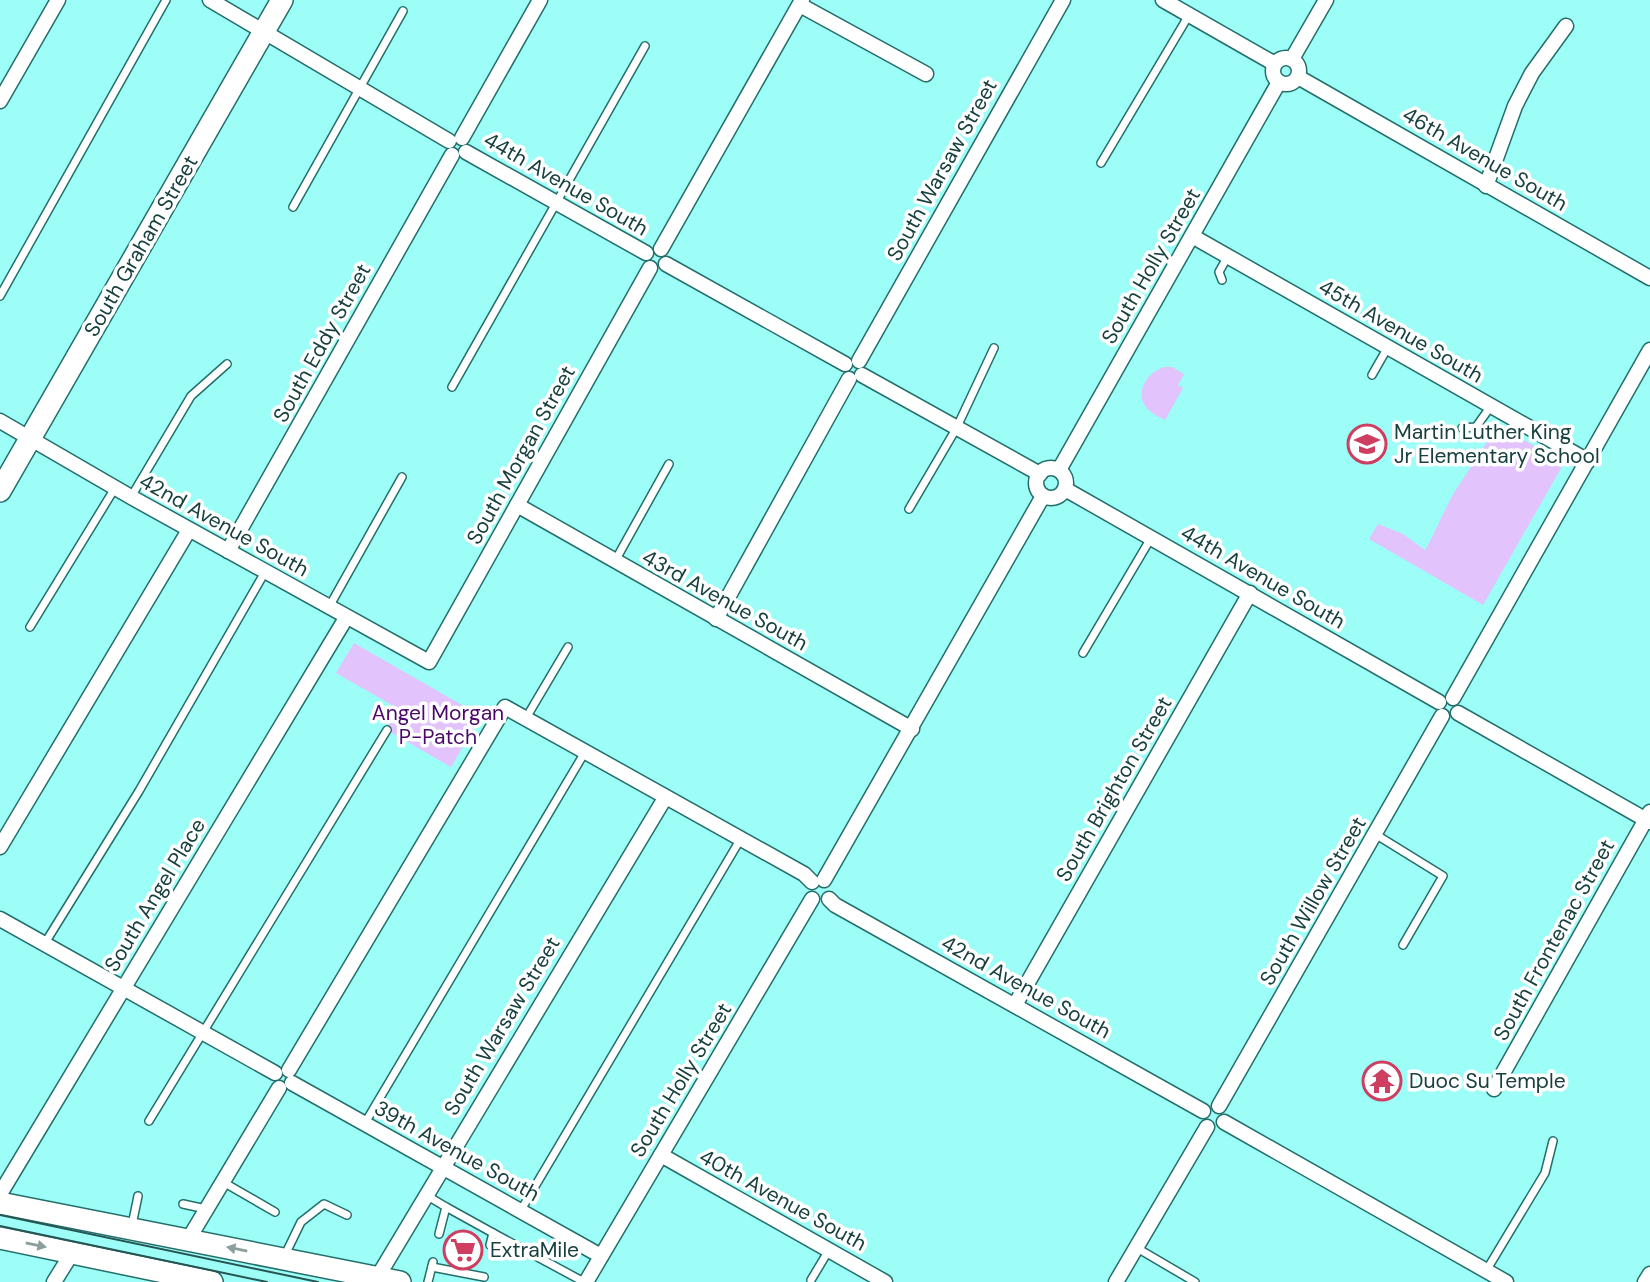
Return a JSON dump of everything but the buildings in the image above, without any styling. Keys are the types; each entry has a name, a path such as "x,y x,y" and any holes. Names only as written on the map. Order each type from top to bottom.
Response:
{"main road":[{"name":"South Graham Street","path":"0,491 282,0"},
{"path":"0,1203 400,1282"},
{"path":"0,1238 72,1253 157,1276 212,1282"}],"street":[{"path":"0,101 58,0"},
{"name":"44th Avenue South","path":"211,0 457,147 557,202 648,261"},
{"name":"South Eddy Street","path":"228,551 540,0"},
{"name":"South Warsaw Street","path":"716,619 1063,0"},
{"path":"1163,0 1275,64"},
{"path":"1292,59 1326,0"},
{"path":"661,249 801,3 926,74"},
{"path":"1486,186 1515,106 1532,74 1566,26"},
{"path":"1283,58 1292,59 1299,68 1298,77 1292,83 1279,82 1274,75 1275,64 1283,58"},
{"name":"46th Avenue South","path":"1298,77 1650,278"},
{"name":"South Holly Street","path":"1059,470 1279,82"},
{"name":"45th Avenue South","path":"1192,236 1588,461"},
{"path":"652,248 661,249 667,255 666,264 659,269 648,261 652,248"},
{"name":"South Morgan Street","path":"429,662 648,261"},
{"path":"666,264 1040,474"},
{"name":"South Willow Street","path":"1219,1106 1375,834 1445,705 1650,350"},
{"name":"42nd Avenue South","path":"0,421 189,530 429,662"},
{"path":"1051,468 1059,470 1066,480 1065,489 1055,498 1043,496 1037,486 1040,474 1051,468"},
{"name":"44th Avenue South","path":"1065,489 1445,705"},
{"path":"188,1240 505,708 664,798 804,874 818,881 832,888 829,899 819,903 812,899 808,889 818,881 912,729 1043,496"},
{"name":"43rd Avenue South","path":"517,505 912,729"},
{"path":"0,847 189,530"},
{"name":"South Brighton Street","path":"1014,1005 1250,593"},
{"name":"South Angel Place","path":"0,1194 346,618"},
{"path":"1445,705 1450,718 1458,712 1649,818"},
{"name":"South Warsaw Street","path":"377,1278 664,798"},
{"name":"South Frontenac Street","path":"1494,1089 1649,818"},
{"name":"South Holly Street","path":"585,1282 812,899"},
{"name":"42nd Avenue South","path":"829,899 1203,1111"},
{"name":"39th Avenue South","path":"0,919 601,1256"},
{"path":"1210,1105 1219,1106 1225,1114 1224,1122 1216,1128 1207,1127 1202,1118 1203,1111 1210,1105"},
{"path":"1224,1122 1506,1282"},
{"path":"1116,1282 1207,1127"},
{"name":"40th Avenue South","path":"660,1155 885,1282"},
{"path":"54,1282 72,1253"},
{"path":"1645,1282 1650,1273"}],"lane":[{"path":"0,296 166,0"},
{"path":"293,206 403,11"},
{"path":"1101,163 1189,15"},
{"path":"452,387 645,46"},
{"path":"1222,280 1219,272 1227,256"},
{"path":"1372,375 1388,347"},
{"path":"909,509 956,429 994,348"},
{"path":"131,497 191,396 227,364"},
{"path":"1462,428 1476,427 1491,406"},
{"path":"614,561 669,464"},
{"path":"328,608 402,477"},
{"path":"30,627 115,488"},
{"path":"1083,653 1151,538"},
{"path":"44,944 208,674 265,572"},
{"path":"526,719 568,647"},
{"path":"149,1121 387,730"},
{"path":"365,1123 585,752"},
{"path":"1375,834 1443,876 1403,945"},
{"path":"521,1210 740,839"},
{"path":"1486,1271 1545,1173 1553,1141"},
{"path":"223,1181 275,1212"},
{"path":"425,1195 585,1282"},
{"path":"131,1229 138,1196"},
{"path":"183,1204 206,1209"},
{"path":"284,1259 301,1222 324,1204 347,1215"},
{"path":"439,1234 446,1207"},
{"path":"490,1245 493,1233"},
{"path":"1136,1248 1195,1282"},
{"path":"811,1280 829,1250"},
{"path":"428,1282 432,1265 484,1278"}],"green space":[{"path":"1164,367 1172,367 1184,374 1178,385 1183,388 1165,420 1152,412 1142,398 1147,379"},
{"path":"1497,425 1564,463 1483,605 1369,539 1378,524 1403,534 1425,550 1455,491"},
{"name":"Angel Morgan P-Patch","path":"354,643 481,716 451,767 385,729 397,708 336,673"}],"tram line":[{"path":"0,1215 318,1282"},
{"path":"0,1226 267,1282"}],"place":[{"name":"Martin Luther King Jr Elementary School","path":"1367,444"},
{"name":"Duoc Su Temple","path":"1382,1081"},
{"name":"ExtraMile","path":"463,1250"}]}
